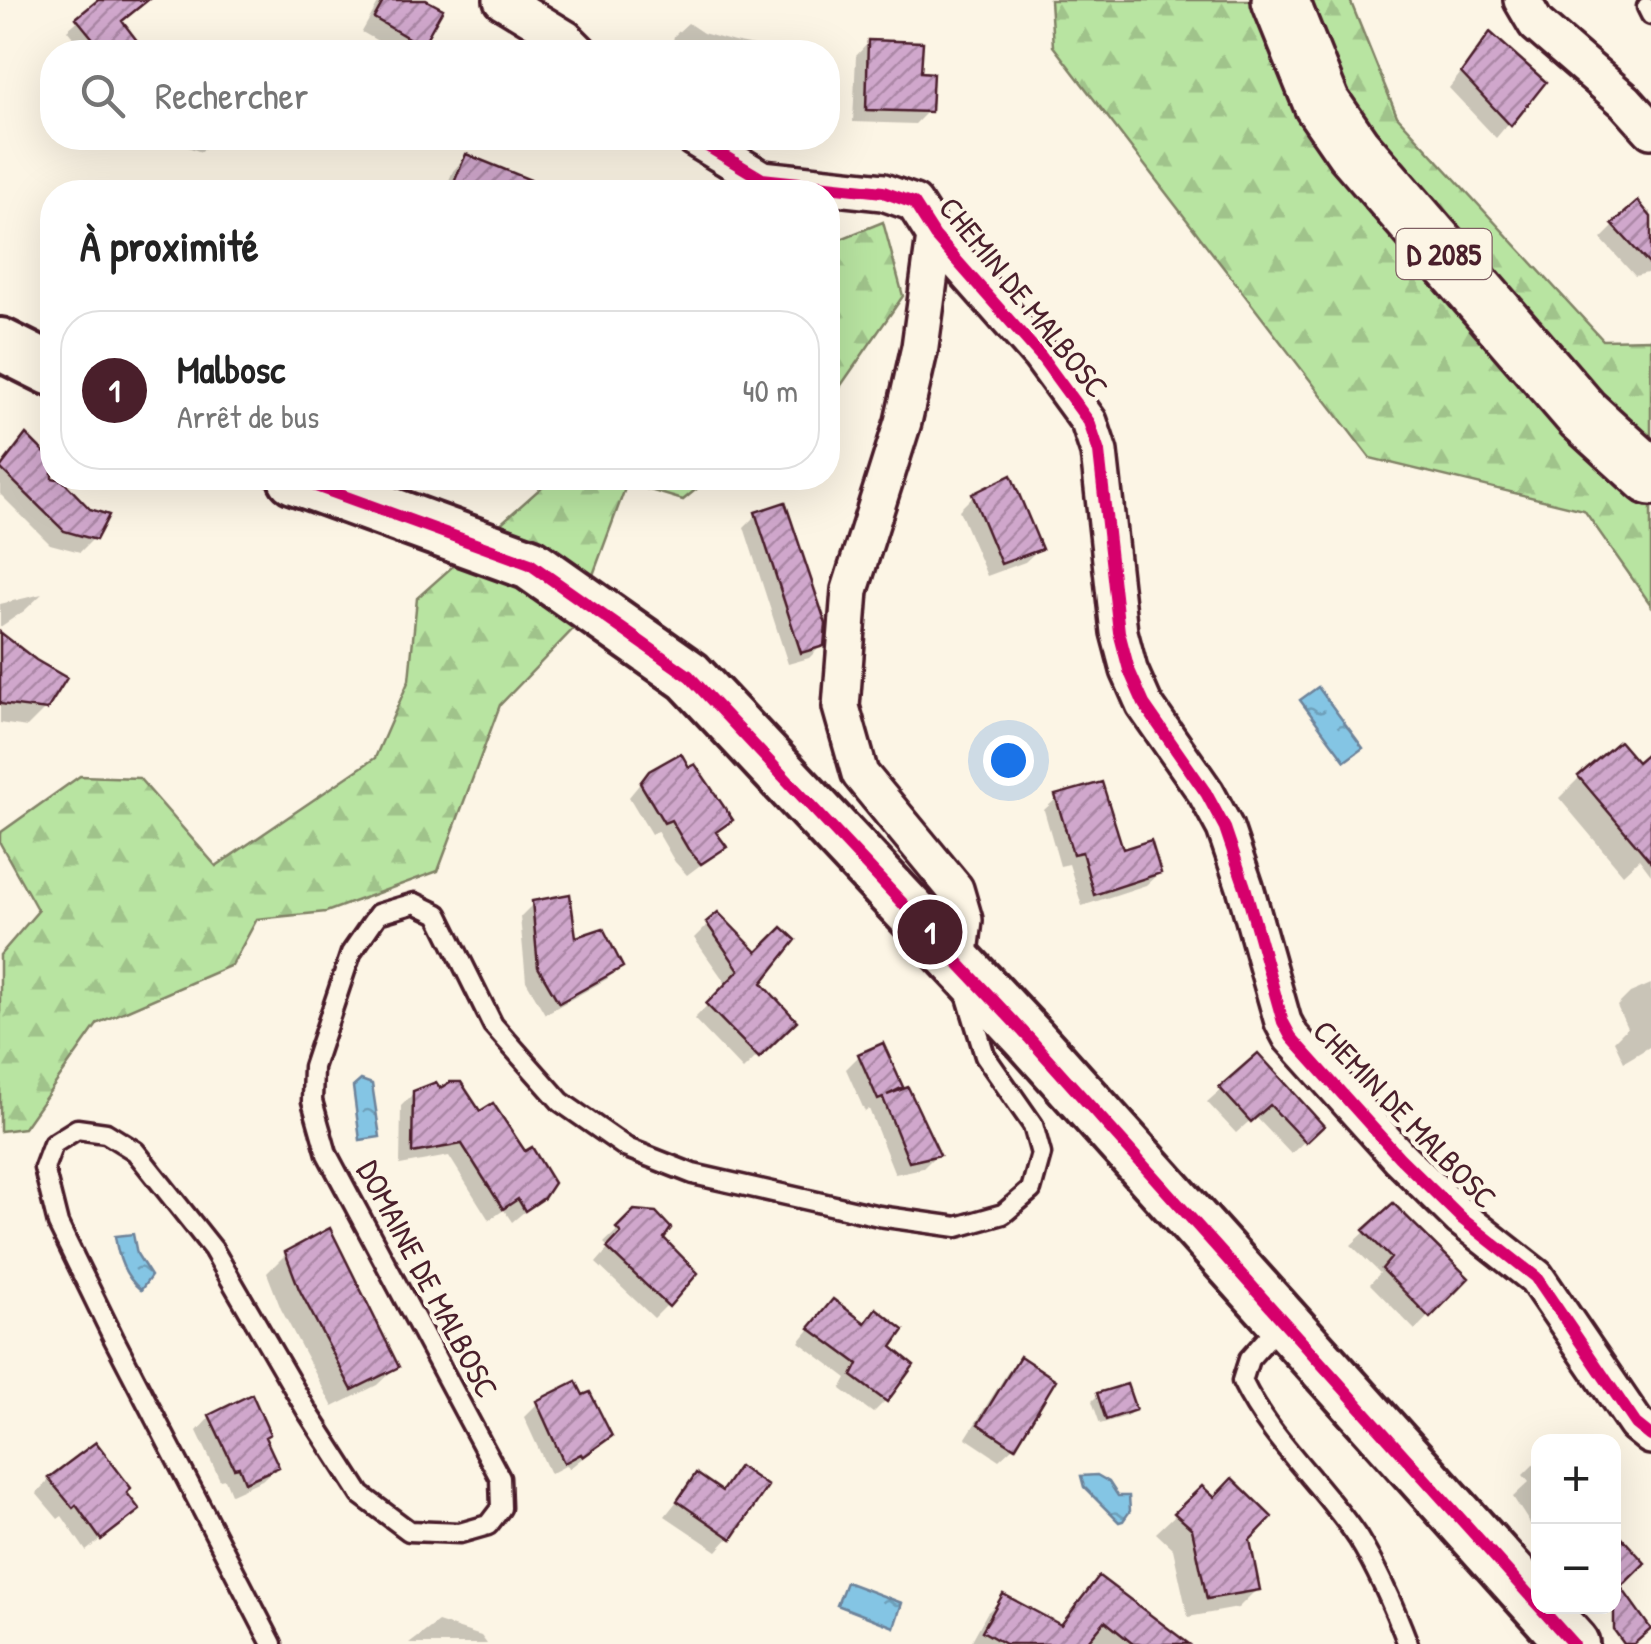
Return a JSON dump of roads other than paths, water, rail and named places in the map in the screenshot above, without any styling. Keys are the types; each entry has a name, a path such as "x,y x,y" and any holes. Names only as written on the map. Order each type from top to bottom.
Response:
{"main road":[{"name":"D 2085","path":"1280,0 1322,104 1353,149 1582,414 1651,477"},
{"path":"0,344 40,364"},
{"path":"327,490 530,564 689,676 959,962 1573,1644"}],"street":[{"path":"502,0 566,40"},
{"path":"1522,0 1536,24 1625,101 1651,130"},
{"name":"CHEMIN DE MALBOSC","path":"714,150 762,179 771,180"},
{"name":"CHEMIN DE MALBOSC","path":"840,187 883,192 914,203 935,236 1040,354 1088,422 1099,452 1118,632 1129,670 1144,704 1206,793 1224,828 1246,887 1277,1010 1292,1036 1400,1157 1461,1218 1536,1277 1636,1424 1651,1436"},
{"path":"935,236 920,347 903,422 850,590 841,707 860,774 955,890 964,920 959,962"}],"lane":[{"name":"DOMAINE DE MALBOSC","path":"272,1644 58,1224 44,1168 53,1144 77,1128 106,1133 135,1151 213,1248 307,1411 361,1495 409,1531 460,1533 488,1525 500,1508 500,1478 327,1154 312,1101 313,1067 352,953 378,914 415,903 438,914 493,1025 561,1102 626,1148 694,1174 879,1216 958,1227 1003,1214 1031,1190 1040,1154 1033,1125 985,1056 968,1008 959,962"},
{"path":"1283,1322 1248,1359 1242,1382 1255,1408 1356,1536 1389,1594 1408,1644"}],"water":[{"path":"1318,687 1363,748 1345,761 1300,700"},
{"path":"361,1080 372,1084 380,1137 360,1140 353,1087"},
{"path":"133,1234 137,1254 151,1276 141,1290 123,1266 115,1236"},
{"path":"1097,1475 1109,1482 1118,1496 1129,1496 1130,1511 1123,1521 1119,1522 1084,1487 1081,1476"},
{"path":"846,1582 902,1603 894,1627 837,1605"}],"place":[{"name":"Malbosc","path":"930,932"}]}
